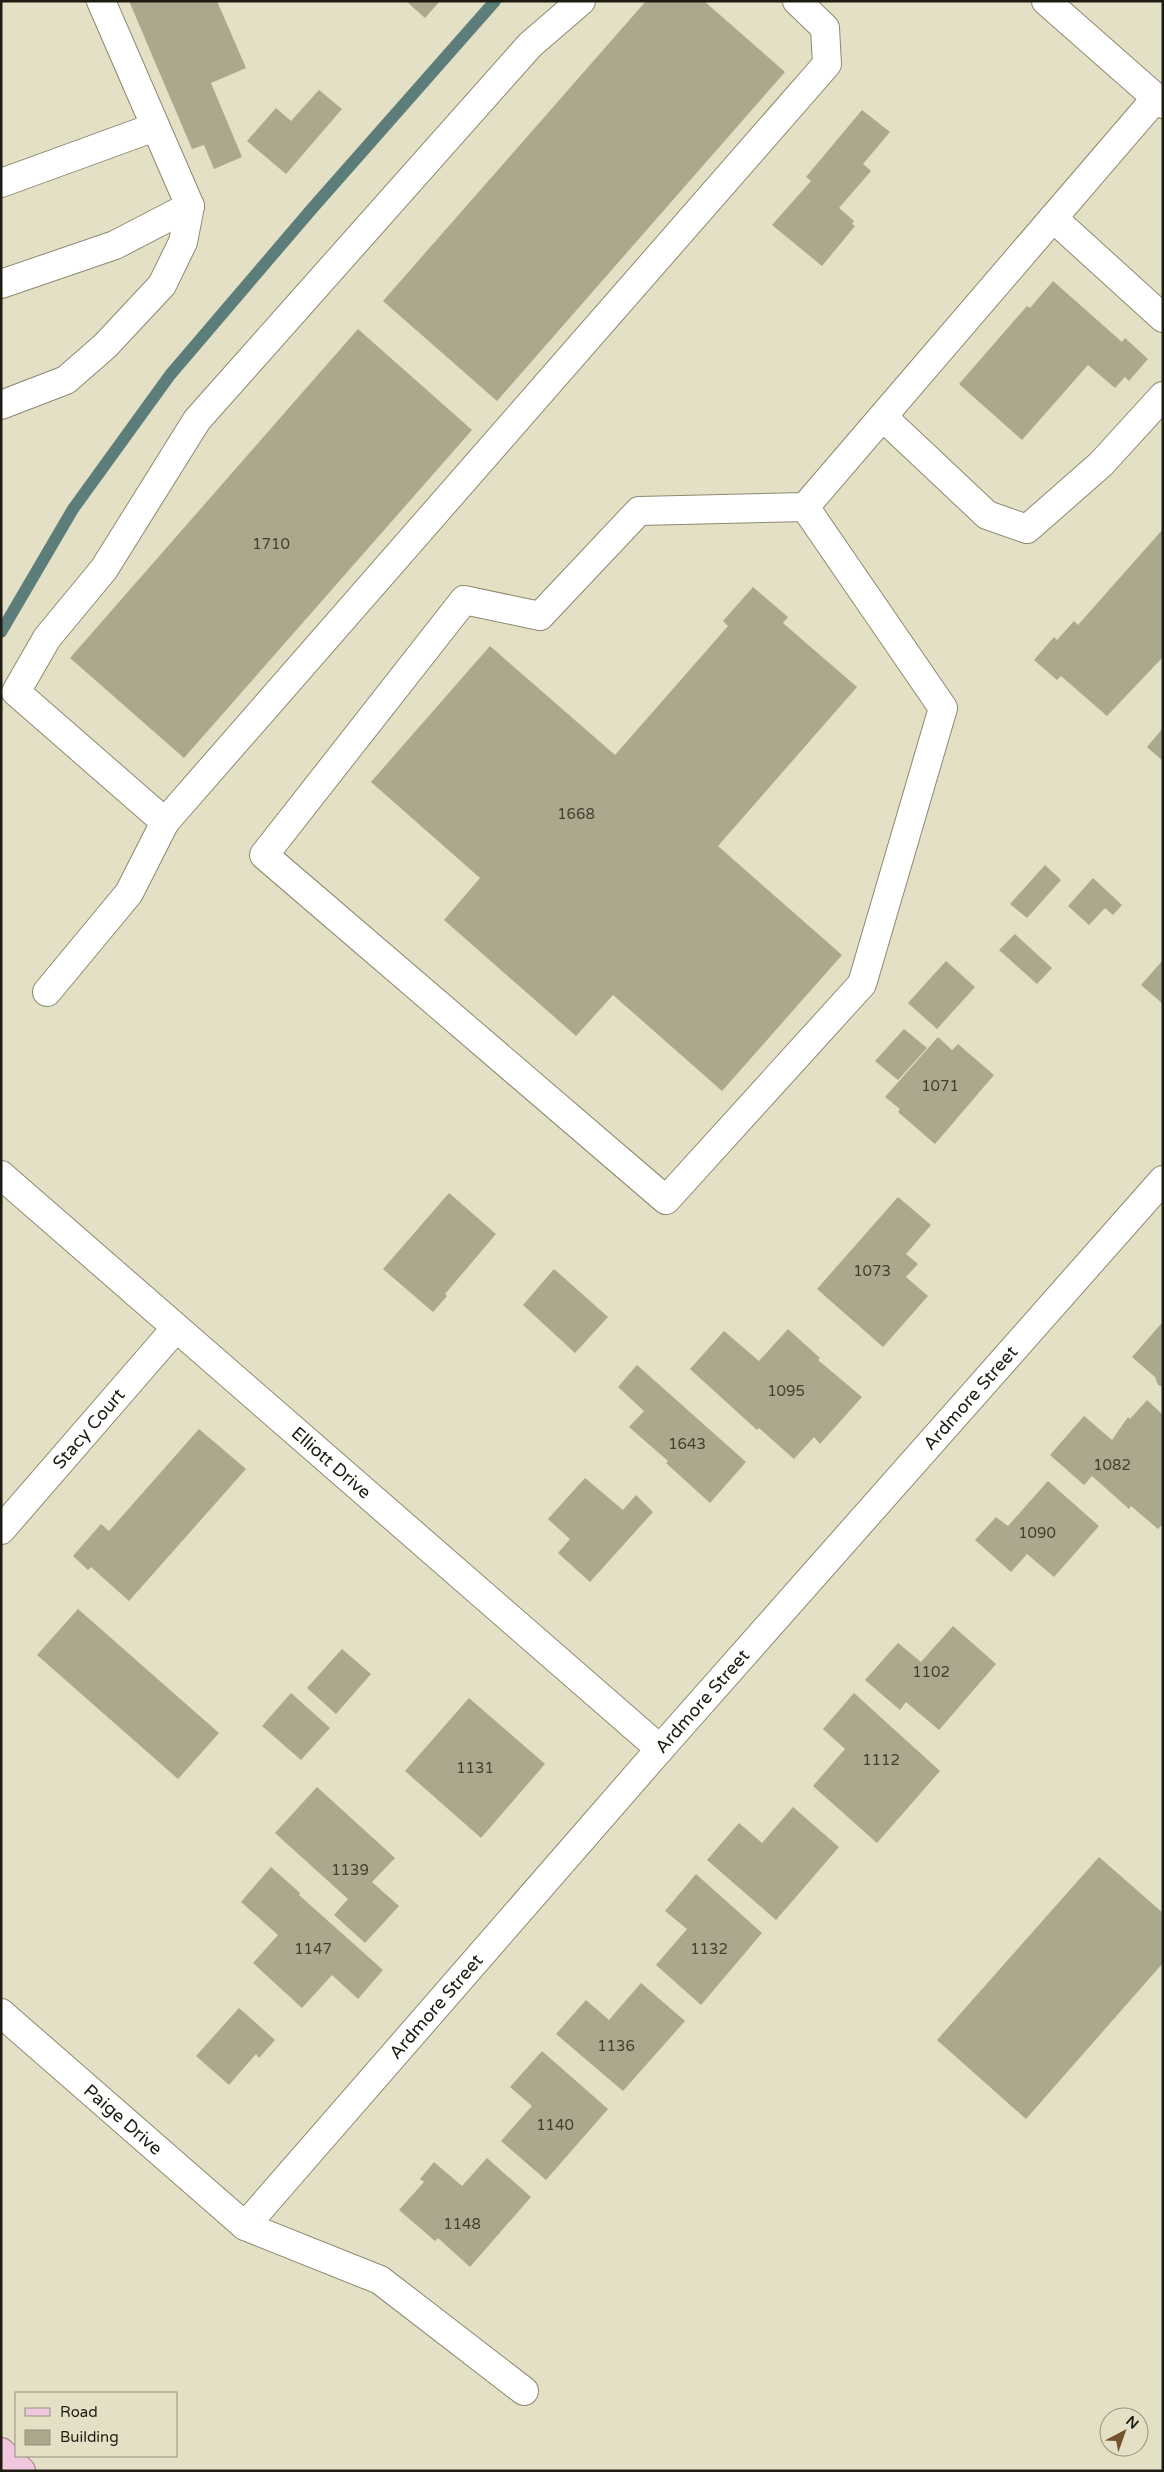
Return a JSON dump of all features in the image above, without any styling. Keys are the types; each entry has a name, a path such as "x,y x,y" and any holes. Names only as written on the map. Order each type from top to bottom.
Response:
{"main road":[{"path":"1,2452 21,2471"}],"street":[{"path":"1,404 66,380 105,346 162,285 183,242 190,206 154,127 101,1"},
{"path":"165,822 16,692 46,638 104,569 197,420 530,45 581,1"},
{"path":"805,507 942,708 862,984 666,1200 264,855 464,600 540,616 639,510 805,507 1053,218 1159,101 1046,1"},
{"path":"47,992 129,893 165,822 827,64 825,28 801,2"},
{"path":"1,183 154,127"},
{"path":"1,284 115,245 190,206"},
{"path":"1053,218 1163,318"},
{"path":"883,417 987,515 1027,529 1101,464 1163,396"},
{"name":"Elliott Drive","path":"1,1175 660,1748"},
{"name":"Ardmore Street","path":"245,2226 660,1748 1163,1180"},
{"name":"Stacy Court","path":"1,1530 176,1328"},
{"name":"Paige Drive","path":"1,2012 245,2226 380,2280 524,2391"}],"building":[{"path":"129,1 217,1 246,68 211,83 242,157 214,169 204,145 192,149"},
{"path":"406,1 440,1 425,18"},
{"path":"646,1 704,1 785,72 497,401 383,301"},
{"path":"319,90 342,109 286,174 247,141 276,108 291,121"},
{"path":"862,110 890,132 863,164 871,171 839,208 854,221 852,224 855,226 822,266 772,225 811,181 806,177"},
{"path":"1053,281 1122,342 1125,338 1148,359 1129,381 1125,377 1115,388 1088,365 1022,440 959,384 1027,306 1030,308"},
{"path":"358,329 472,430 184,758 70,658"},
{"path":"1163,529 1163,657 1107,716 1061,676 1057,680 1034,660 1054,637 1057,640 1074,621 1078,625"},
{"path":"753,587 788,617 783,623 857,687 718,846 842,955 722,1091 613,995 576,1036 444,920 480,878 371,782 490,646 615,755 728,626 723,621"},
{"path":"1163,728 1163,761 1147,747"},
{"path":"1045,865 1061,880 1027,918 1010,904"},
{"path":"1093,878 1122,905 1113,915 1105,908 1089,925 1068,906"},
{"path":"1015,934 1052,968 1037,984 999,950"},
{"path":"1163,960 1163,1004 1141,985"},
{"path":"946,961 975,987 937,1029 908,1003"},
{"path":"904,1029 927,1048 898,1080 875,1061"},
{"path":"938,1037 952,1050 958,1044 994,1075 935,1144 898,1112 900,1109 885,1097"},
{"path":"449,1193 496,1234 445,1294 447,1296 433,1312 383,1269"},
{"path":"898,1197 931,1225 906,1254 918,1264 906,1277 928,1296 883,1347 817,1289"},
{"path":"554,1269 608,1317 575,1353 523,1305"},
{"path":"1161,1324 1163,1325 1163,1387 1158,1385 1155,1377 1132,1357"},
{"path":"788,1329 820,1358 818,1360 862,1397 820,1444 814,1437 794,1459 759,1428 757,1430 690,1369 724,1331 759,1361"},
{"path":"637,1365 746,1462 710,1503 666,1463 668,1461 629,1427 644,1411 618,1387"},
{"path":"1147,1400 1163,1415 1163,1524 1158,1529 1131,1506 1129,1509 1092,1476 1084,1485 1050,1455 1084,1416 1112,1440 1128,1417 1130,1419"},
{"path":"199,1429 246,1469 129,1601 91,1567 88,1570 73,1556 101,1524 109,1531"},
{"path":"585,1478 623,1510 636,1495 653,1512 590,1582 558,1553 570,1539 548,1519"},
{"path":"1048,1481 1099,1526 1054,1577 1027,1554 1011,1572 975,1540 996,1517 1008,1526"},
{"path":"78,1609 219,1733 178,1779 37,1655"},
{"path":"953,1626 996,1664 939,1730 906,1702 900,1710 865,1680 898,1643 921,1662"},
{"path":"342,1649 371,1674 336,1714 307,1688"},
{"path":"291,1693 330,1728 301,1760 262,1726"},
{"path":"854,1693 940,1771 877,1843 813,1786 845,1749 823,1729"},
{"path":"469,1698 545,1764 481,1838 405,1771"},
{"path":"317,1787 395,1858 372,1882 399,1906 365,1943 334,1915 348,1899 275,1833"},
{"path":"793,1807 839,1847 776,1920 707,1860 739,1823 762,1843"},
{"path":"1099,1857 1163,1913 1163,1963 1026,2119 937,2040"},
{"path":"271,1867 300,1893 299,1895 383,1970 358,1999 332,1975 302,2008 253,1963 278,1935 241,1902"},
{"path":"696,1874 762,1933 701,2005 656,1965 687,1929 665,1911"},
{"path":"641,1983 685,2021 623,2091 556,2034 586,2000 609,2020"},
{"path":"239,2008 275,2040 259,2058 256,2054 229,2085 196,2056"},
{"path":"542,2051 608,2109 546,2180 501,2141 532,2106 510,2087"},
{"path":"487,2158 531,2197 470,2267 438,2238 435,2241 399,2210 424,2182 420,2179 434,2162 462,2186"}],"waterway":[{"path":"1,632 73,509 170,375 310,211 495,1"}]}
